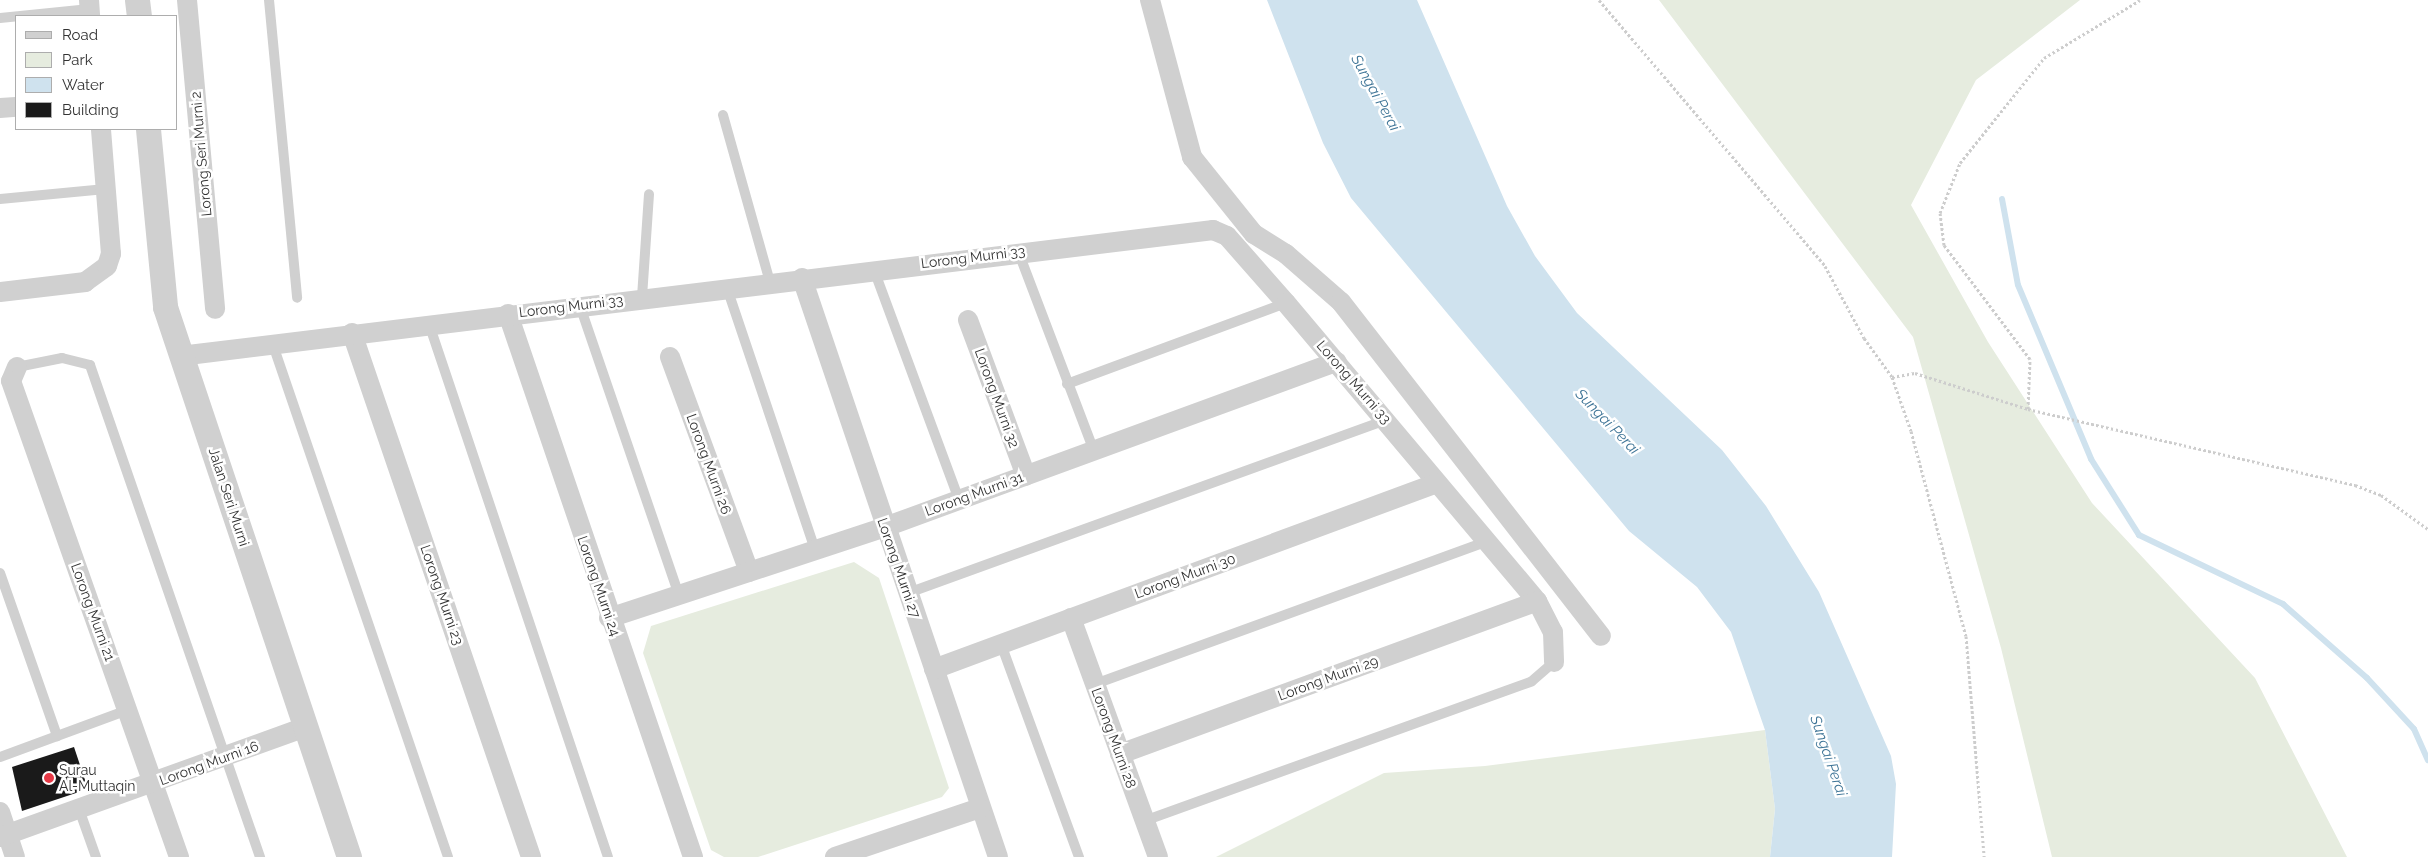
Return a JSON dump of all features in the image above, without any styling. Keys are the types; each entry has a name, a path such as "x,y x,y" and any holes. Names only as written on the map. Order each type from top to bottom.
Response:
{"street":[{"path":"137,0 139,15"},
{"name":"Lorong Seri Murni 2","path":"187,0 215,309"},
{"path":"1150,0 1192,157 1254,234 1286,254 1342,302 1601,636"},
{"path":"0,108 15,107"},
{"path":"0,292 85,282 107,266 111,254 101,130"},
{"name":"Jalan Seri Murni","path":"148,130 165,308 349,857"},
{"name":"Lorong Murni 33","path":"180,356 272,342 728,288 1018,251 1213,230 1227,236 1286,303 1387,420 1537,602 1553,632 1554,662"},
{"name":"Lorong Murni 27","path":"802,278 998,857"},
{"name":"Lorong Murni 24","path":"508,314 609,618 693,857"},
{"name":"Lorong Murni 32","path":"968,320 1026,476"},
{"name":"Lorong Murni 23","path":"352,333 531,857"},
{"name":"Lorong Murni 26","path":"670,357 749,572"},
{"name":"Lorong Murni 31","path":"609,618 885,527 1337,362"},
{"name":"Lorong Murni 21","path":"17,366 11,381 179,857"},
{"name":"Lorong Murni 30","path":"934,669 1437,483"},
{"name":"Lorong Murni 29","path":"1120,754 1537,602"},
{"name":"Lorong Murni 28","path":"1071,618 1158,857"},
{"name":"Lorong Murni 16","path":"4,835 305,728"},
{"path":"840,856 980,808"},
{"path":"0,812 4,835 15,857"}],"lane":[{"path":"269,0 296,298"},
{"path":"27,15 90,8"},
{"path":"0,18 15,16"},
{"path":"723,115 770,282"},
{"path":"0,199 106,190"},
{"path":"642,297 649,194"},
{"path":"1018,251 1094,451"},
{"path":"874,270 959,500"},
{"path":"728,288 815,550"},
{"path":"1068,384 1286,303"},
{"path":"580,306 679,595"},
{"path":"429,323 608,857"},
{"path":"272,342 448,857"},
{"path":"17,366 62,358 90,365 260,857"},
{"path":"908,593 1387,420"},
{"path":"1095,684 1486,542"},
{"path":"0,573 57,736"},
{"path":"1001,644 1079,857"},
{"path":"1144,821 1532,681 1554,662"},
{"path":"0,757 128,710"},
{"path":"78,809 96,857"}],"path":[{"path":"1599,0 1825,266 1864,338 1892,376 1911,431 1966,636 1984,857"},
{"path":"2028,409 2030,359 1944,245 1940,213 1960,163 2044,58 2140,0"},
{"path":"1892,376 1915,373 2028,409 2355,485 2381,495 2428,529"}],"green space":[{"path":"1659,0 2080,0 1976,80 1911,205 1988,342 2092,503 2255,678 2347,857 2052,857 2001,648 1913,337"},
{"path":"854,562 879,578 949,788 942,797 758,857 724,857 711,850 643,653 651,626"},
{"path":"1765,730 1775,809 1770,857 1216,857 1384,773 1485,766"}],"water":[{"name":"Sungai Perai","path":"1267,0 1417,0 1507,206 1535,256 1577,313 1722,450 1766,506 1819,592 1891,756 1896,784 1892,857 1770,857 1775,809 1765,730 1731,632 1697,587 1629,531 1351,198 1323,143"}],"building":[{"name":"Surau Al-Muttaqin","path":"74,747 88,789 22,811 12,767"}],"waterway":[{"path":"2002,199 2018,285 2091,459 2139,535 2283,604 2367,678 2414,729 2428,760"}],"place":[{"name":"Surau Al-Muttaqin","path":"49,778"}]}
